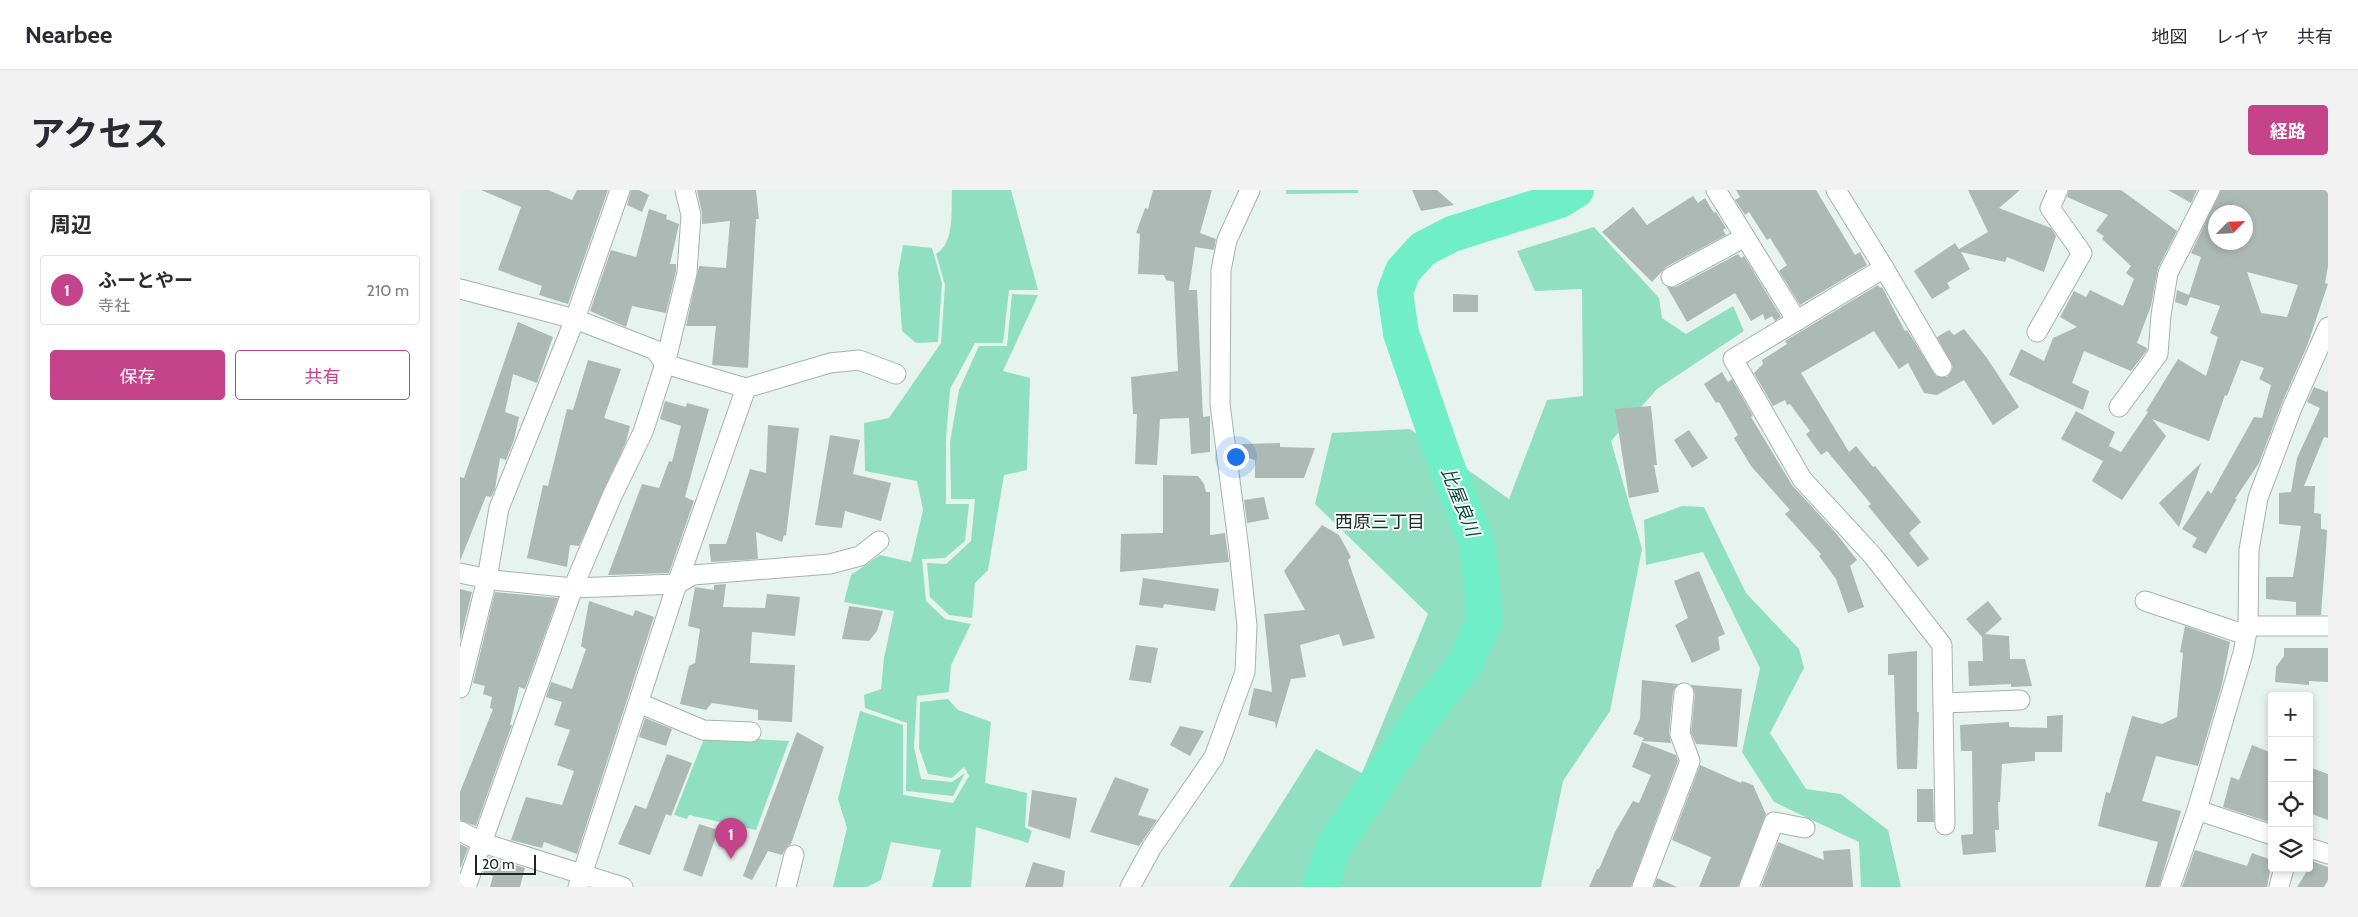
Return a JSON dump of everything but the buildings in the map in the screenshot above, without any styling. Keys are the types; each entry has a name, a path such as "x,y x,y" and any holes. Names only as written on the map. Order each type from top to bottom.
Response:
{"street":[{"path":"460,688 487,579 500,508 575,319 620,190"},
{"path":"466,887 573,588 612,496 643,432 665,364 687,273 691,215 684,190"},
{"path":"1130,887 1152,847 1214,757 1245,672 1246,616 1220,404 1221,270 1227,240 1250,190"},
{"path":"1716,190 1797,321"},
{"path":"1836,190 1942,367"},
{"path":"2037,332 2082,253 2050,208 2058,190"},
{"path":"2119,407 2158,354 2161,315 2168,273 2210,190"},
{"path":"1671,278 1745,237"},
{"path":"1884,268 1733,359 1802,478 1873,556 1942,645 1945,825"},
{"path":"460,289 575,319 655,350 665,364 746,388 830,362 859,360 896,374"},
{"path":"2170,887 2197,810 2243,653 2247,630 2249,550 2258,498 2292,408 2328,327"},
{"path":"580,881 677,584 746,388"},
{"path":"460,573 487,579 573,588 677,584 692,575 830,564 860,556 879,541"},
{"path":"2145,601 2247,630 2328,626"},
{"path":"1642,887 1690,762 1680,734 1684,693"},
{"path":"1943,702 2020,700"},
{"path":"639,703 703,730 751,732"},
{"path":"2197,810 2268,834"},
{"path":"1749,887 1774,822 1805,828"},
{"path":"460,831 483,843 580,881 623,887"},
{"path":"2313,849 2328,854"},
{"path":"786,887 794,855"},
{"path":"2280,887 2283,872"}],"green space":[{"path":"952,190 1011,190 1038,290 1009,290 1003,343 975,343 950,389 946,439 946,504 969,504 965,541 945,558 922,559 926,601 945,619 971,624 951,665 949,692 917,696 914,747 921,779 952,782 965,773 953,796 906,791 907,723 865,708 864,695 881,689 884,658 894,611 844,602 851,575 880,555 911,562 923,510 917,481 865,471 864,423 889,418 941,343 945,285 936,254 942,249 949,234 952,216"},
{"path":"1286,190 1358,190 1358,193 1286,194"},
{"path":"1594,227 1659,298 1662,318 1686,334 1733,306 1744,331 1657,389 1611,441 1642,549 1610,711 1563,781 1541,887 1229,887 1316,749 1362,773 1428,614 1315,504 1332,433 1410,429 1509,499 1547,400 1583,396 1582,289 1535,291 1517,251"},
{"path":"903,245 932,248 942,283 938,342 916,343 902,331 898,273"},
{"path":"1012,294 1038,295 1003,371 1030,378 1027,470 1004,475 988,570 975,583 972,618 949,615 930,597 927,563 946,564 971,541 975,499 951,499 950,442 959,390 979,346 1007,346"},
{"path":"1682,506 1704,507 1746,593 1799,649 1804,668 1770,733 1806,789 1841,794 1888,830 1901,887 1861,887 1859,842 1774,802 1742,752 1760,668 1703,552 1646,565 1644,520"},
{"path":"948,699 958,710 991,722 985,783 1027,793 1025,827 1032,831 1028,843 976,827 971,887 932,887 941,850 891,842 881,880 867,887 833,887 847,828 838,799 860,711 903,725 903,795 953,803 969,776 964,767 952,778 928,774 919,748 920,702"},
{"path":"705,736 789,741 756,830 689,815 687,819 674,815"},
{"path":"724,829 743,834 738,850 718,846"}],"waterway":[{"name":"比屋良川","path":"1321,887 1333,847 1424,714 1465,664 1485,619 1477,542 1445,462 1401,333 1395,292 1403,271 1423,249 1452,234 1560,200 1576,190"}],"place":[{"name":"ふーとやー","path":"731,859"}],"district":[{"name":"西原三丁目","path":"1380,522"}]}
